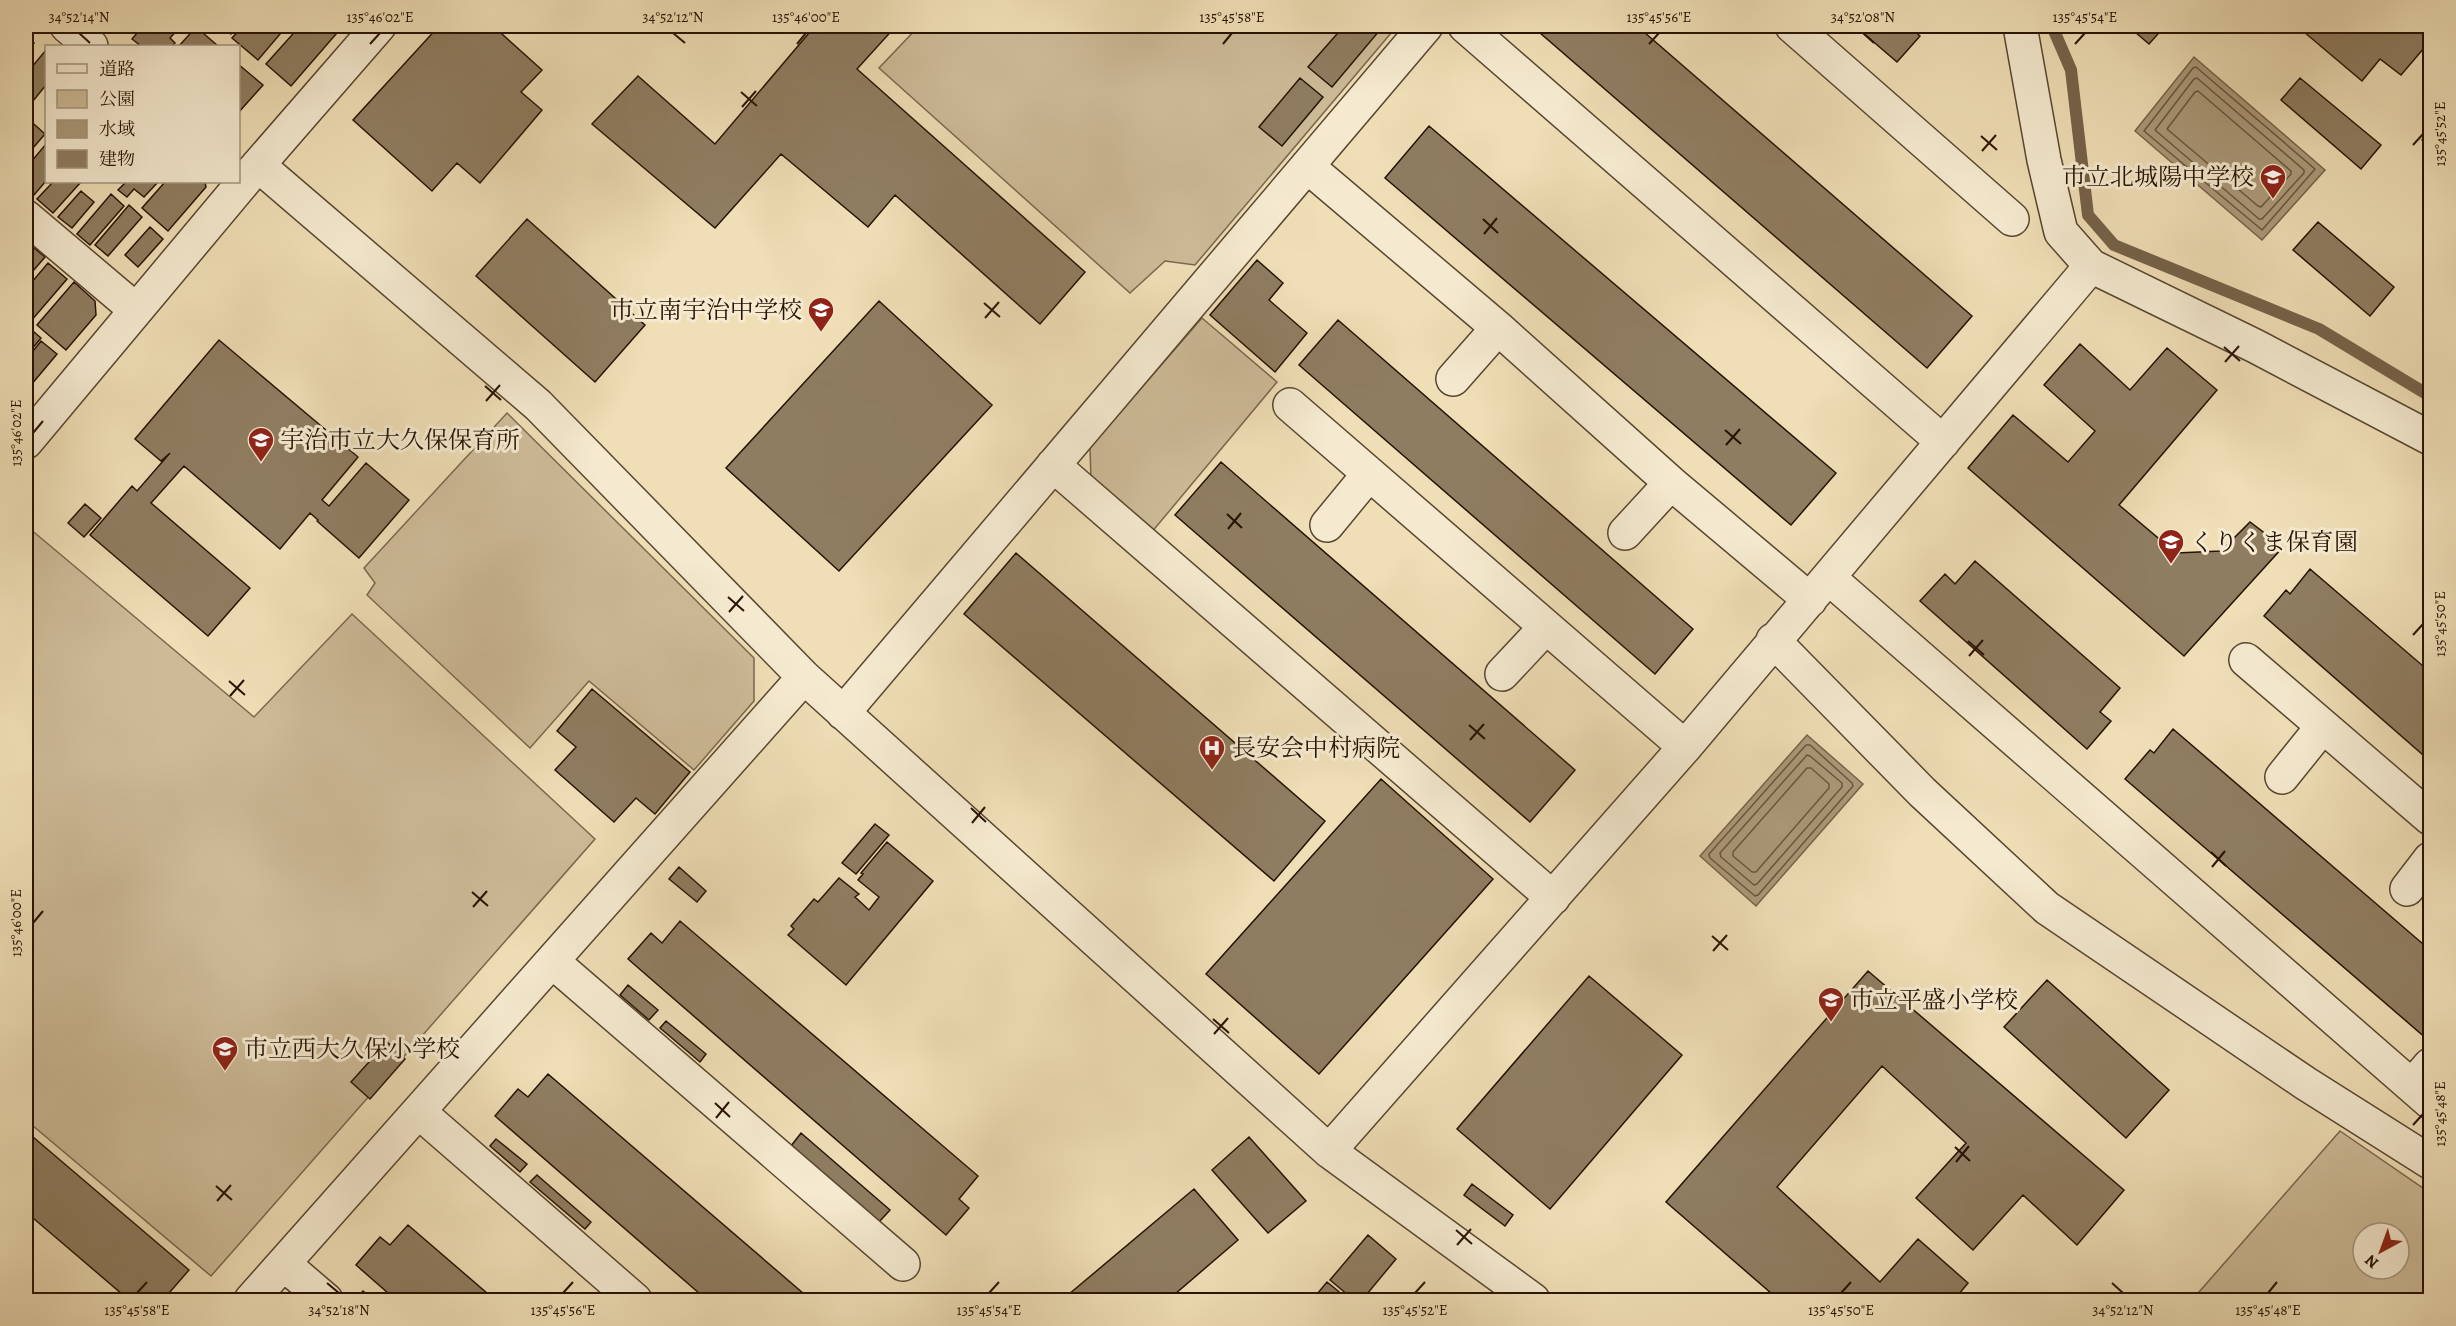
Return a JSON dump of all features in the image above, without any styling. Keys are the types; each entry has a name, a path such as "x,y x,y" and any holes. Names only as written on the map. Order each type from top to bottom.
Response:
{"street":[{"path":"67,26 90,45"},
{"path":"379,26 248,172 538,405 804,677 1329,1151 1533,1300"},
{"path":"843,713 1426,26"},
{"path":"1465,26 1943,442"},
{"path":"1791,26 2012,219"},
{"path":"2020,26 2044,160 2061,232 2091,266 2255,346 2430,438"},
{"path":"1307,166 1498,328 1671,483 1819,589 2424,1084"},
{"path":"28,434 136,310 239,183"},
{"path":"26,217 136,310"},
{"path":"1329,1151 1684,747 2091,266"},
{"path":"1453,379 1498,328"},
{"path":"1290,405 1684,747"},
{"path":"1053,465 1553,898"},
{"path":"1327,525 1369,474"},
{"path":"1625,533 1671,483"},
{"path":"1502,674 1546,627"},
{"path":"1773,640 1922,792 2047,908 2305,1083 2430,1162"},
{"path":"2246,660 2430,818"},
{"path":"251,1300 804,677"},
{"path":"2282,777 2323,726"},
{"path":"2407,889 2430,860"},
{"path":"553,962 903,1264"},
{"path":"418,1112 635,1300"},
{"path":"284,1264 326,1300"}],"green space":[{"path":"919,26 1397,26 1195,265 1165,261 1130,293 879,68"},
{"path":"1202,318 1277,382 1151,533 1091,481 1090,447"},
{"path":"507,413 754,658 754,701 694,770 589,681 530,748 367,595 375,583 364,568"},
{"name":"市立西大久保小学校","path":"29,528 254,717 352,614 595,839 211,1276 26,1120 26,531"},
{"path":"2340,1131 2430,1193 2430,1300 2192,1300"}],"water":[{"path":"2194,57 2325,170 2262,240 2135,131"},
{"path":"1807,735 1863,784 1756,906 1700,856"}],"building":[{"path":"143,26 181,26 170,38 175,43 173,45 140,45 132,39"},
{"path":"221,26 238,26 231,34"},
{"path":"243,26 286,27 258,60 232,38"},
{"path":"300,26 343,26 291,86 266,64"},
{"path":"439,26 493,26 542,70 521,92 542,110 480,183 457,163 432,191 353,120"},
{"path":"801,26 896,26 857,69 1085,272 1040,324 895,195 868,227 781,154 715,228 592,124 638,76 715,144 809,33"},
{"path":"1344,26 1374,26 1380,30 1332,87 1308,67"},
{"path":"1532,26 1637,26 1972,316 1927,368"},
{"path":"1855,26 1909,26 1920,36 1897,62"},
{"path":"2128,26 2165,26 2149,44"},
{"path":"2297,26 2430,26 2430,41 2401,75 2380,59 2362,81"},
{"path":"196,27 217,45 180,45"},
{"path":"26,36 34,43 26,52"},
{"path":"45,51 45,86 33,101 26,95 26,74"},
{"path":"240,66 263,85 240,111"},
{"path":"1300,78 1323,97 1282,146 1259,127"},
{"path":"2300,78 2381,145 2361,169 2281,100"},
{"path":"26,117 45,134 26,156"},
{"path":"1429,126 1836,473 1791,525 1385,178"},
{"path":"2430,130 2430,147 2422,140"},
{"path":"45,145 45,182 34,195 26,188 26,168"},
{"path":"52,183 80,183 53,213 37,199"},
{"path":"125,183 157,183 144,197 134,189 127,197 118,190"},
{"path":"164,183 205,183 206,187 168,231 142,208"},
{"path":"81,191 94,202 72,228 58,217"},
{"path":"111,194 124,206 90,245 77,234"},
{"path":"129,205 142,217 108,256 95,245"},
{"path":"527,219 645,325 595,382 476,276"},
{"path":"2318,222 2394,287 2370,316 2293,250"},
{"path":"150,227 163,239 138,267 125,255"},
{"path":"28,243 45,257 26,279 26,246"},
{"path":"1257,260 1283,283 1269,300 1307,333 1275,372 1210,315"},
{"path":"48,263 67,279 31,321 26,317 26,289"},
{"path":"74,282 95,301 96,315 66,350 37,325"},
{"path":"879,301 992,405 839,571 726,468"},
{"path":"1338,320 1693,629 1655,674 1299,365"},
{"path":"26,325 41,338 26,356"},
{"path":"219,340 358,457 322,500 329,506 366,463 409,500 359,558 310,513 280,549 184,466 151,503 250,588 208,636 90,535 132,486 137,491 170,453 161,461 135,439"},
{"path":"41,341 57,354 26,391 26,360"},
{"path":"2080,344 2130,390 2167,348 2217,390 2119,505 2176,553 2221,551 2250,522 2283,547 2184,656 1968,468 2013,415 2068,462 2095,431 2044,385"},
{"path":"1221,462 1575,770 1530,822 1175,515"},
{"path":"85,504 101,518 84,537 68,523"},
{"path":"1016,553 1325,821 1274,881 964,614"},
{"path":"1975,561 2120,688 2100,712 2111,721 2087,749 1920,601 1945,574 1955,584"},
{"path":"2310,569 2430,672 2430,761 2264,616 2286,590 2290,594"},
{"path":"592,689 690,772 655,814 636,798 614,822 555,770 576,747 557,731"},
{"path":"2173,729 2430,950 2430,1034 2427,1039 2125,779 2150,750 2154,753"},
{"path":"1381,779 1493,879 1319,1074 1206,974"},
{"path":"875,824 889,835 856,874 842,863"},
{"path":"887,842 933,881 846,985 788,935 794,929 791,926 814,899 818,902 839,878 859,894 855,897 869,910 879,897 858,880 863,874 861,873"},
{"path":"679,867 706,891 697,902 669,879"},
{"path":"680,921 978,1176 959,1199 969,1208 946,1235 628,959 651,933 662,943"},
{"path":"1868,971 2124,1190 2077,1245 2023,1195 1973,1250 1916,1198 1966,1143 1882,1066 1777,1187 1880,1282 1918,1239 1968,1283 1954,1300 1779,1300 1666,1202"},
{"path":"1589,976 1682,1055 1550,1209 1457,1129"},
{"path":"2047,980 2169,1090 2126,1138 2004,1027"},
{"path":"628,985 658,1010 649,1020 620,995"},
{"path":"666,1021 706,1054 700,1062 660,1028"},
{"path":"387,1042 405,1059 370,1099 351,1082"},
{"path":"548,1074 811,1300 707,1300 495,1116 518,1089 528,1097"},
{"path":"26,1131 189,1270 163,1300 129,1300 26,1212"},
{"path":"801,1133 890,1210 879,1222 791,1146"},
{"path":"1249,1137 1306,1201 1268,1233 1212,1170"},
{"path":"496,1139 527,1164 520,1172 490,1146"},
{"path":"537,1175 591,1222 585,1229 530,1182"},
{"path":"1472,1184 1513,1215 1505,1226 1464,1195"},
{"path":"1194,1189 1238,1240 1168,1300 1062,1300"},
{"path":"408,1225 495,1300 396,1300 356,1265 380,1237 390,1245"},
{"path":"1368,1235 1396,1259 1362,1300 1354,1300 1330,1280"},
{"path":"1327,1282 1349,1300 1312,1300"},
{"path":"363,1291 374,1300 355,1300"}],"waterway":[{"path":"2052,26 2071,70 2088,215 2114,245 2319,329 2430,396"}],"place":[{"name":"市立北城陽中学校","path":"2273,200"},
{"name":"市立南宇治中学校","path":"821,333"},
{"name":"宇治市立大久保保育所","path":"261,463"},
{"name":"くりくま保育園","path":"2171,565"},
{"name":"長安会中村病院","path":"1212,771"},
{"name":"市立平盛小学校","path":"1831,1023"},
{"name":"市立西大久保小学校","path":"225,1072"}]}
